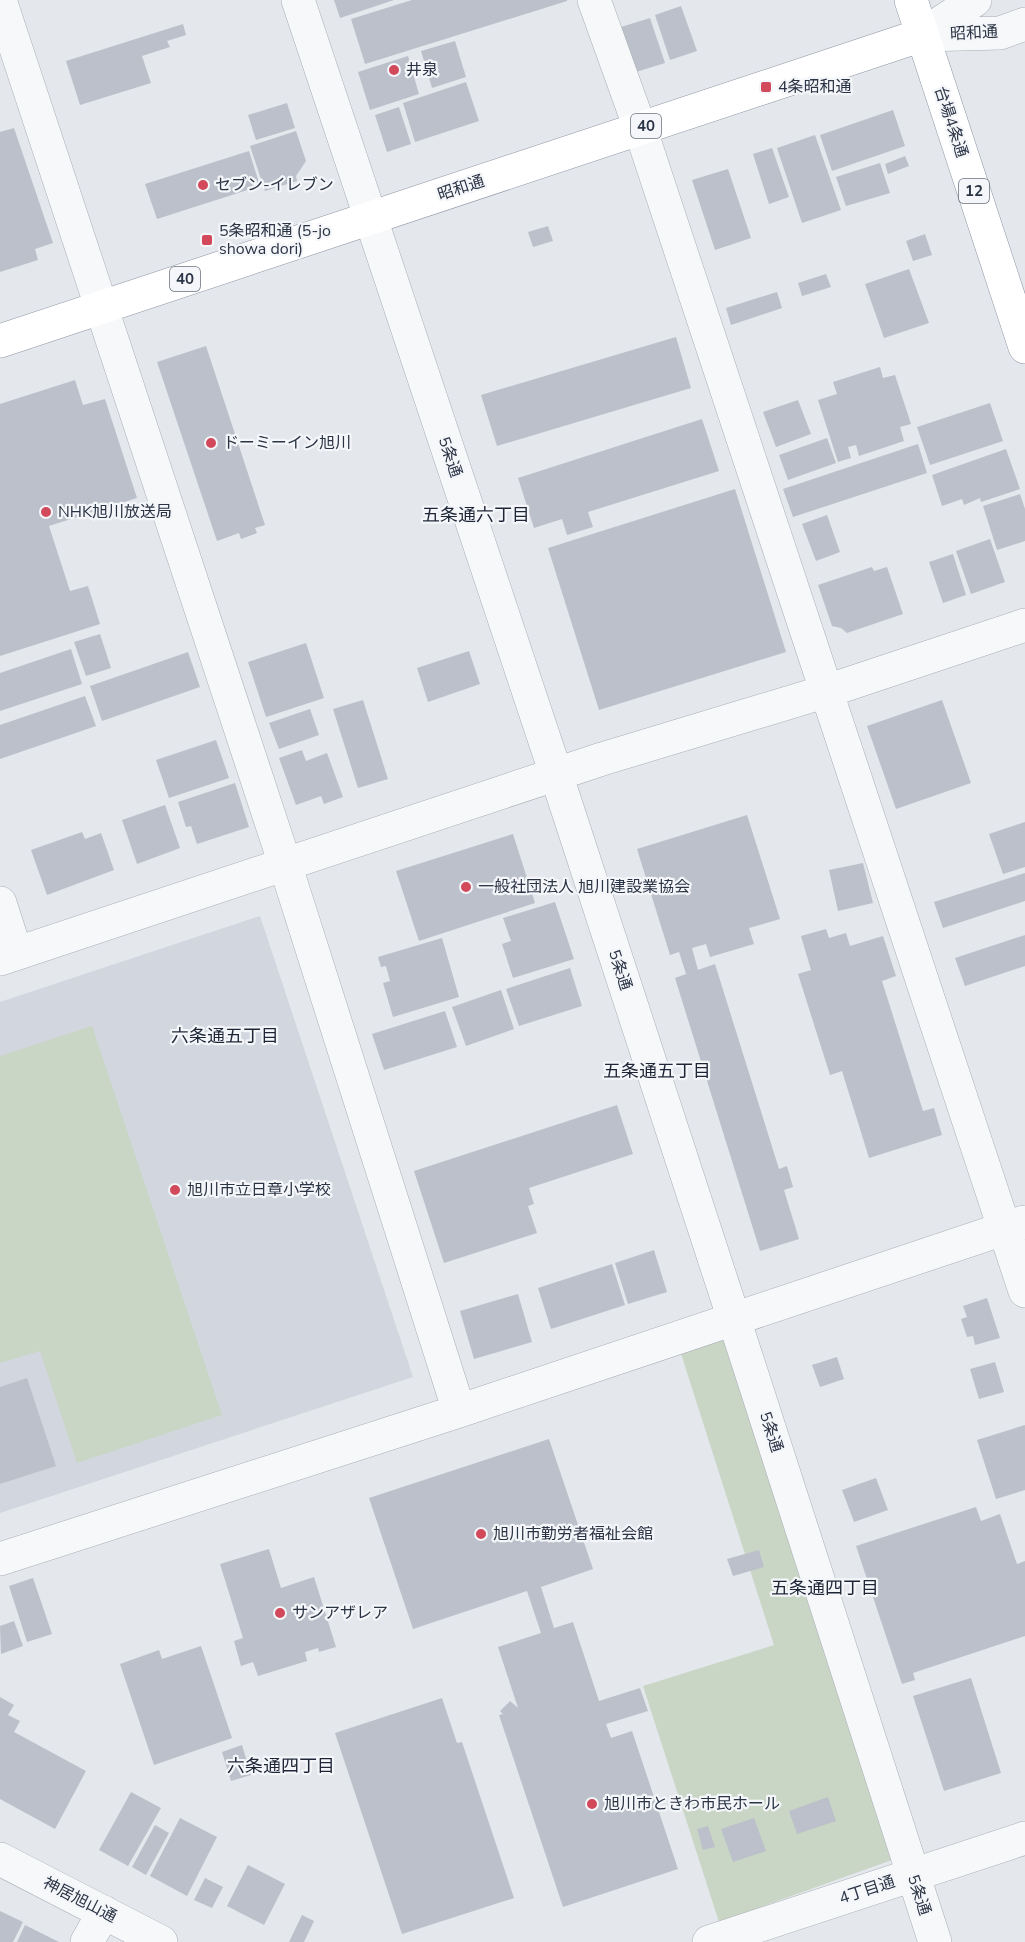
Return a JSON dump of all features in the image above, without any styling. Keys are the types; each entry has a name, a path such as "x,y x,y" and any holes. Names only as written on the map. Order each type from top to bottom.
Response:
{"highway":[{"name":"台場4条通","path":"911,0 1025,347"},
{"name":"昭和通","path":"0,341 922,35"}],"street":[{"path":"0,0 285,864 459,1411"},
{"name":"5条通","path":"298,0 556,774 935,1942"},
{"path":"594,0 640,128 826,691 1015,1225 1025,1291"},
{"name":"昭和通","path":"922,35 975,0"},
{"name":"昭和通","path":"922,35 1000,33 1025,24"},
{"path":"0,903 8,956 556,774 826,691 1025,625"},
{"path":"0,1559 459,1411 1015,1225"},
{"name":"4丁目通","path":"710,1942 1025,1838"},
{"name":"神居旭山通","path":"0,1859 161,1942"},
{"path":"87,1942 104,1912"}],"shaded area":[{"name":"旭川市立日章小学校","path":"260,916 413,1377 0,1513 0,1002"}],"green space":[{"path":"92,1026 222,1415 77,1463 40,1351 0,1363 0,1056"},
{"path":"734,1318 906,1855 719,1922 643,1686 774,1645 676,1338"}],"building":[{"path":"334,0 394,0 340,18"},
{"path":"412,0 567,1 365,64 351,19"},
{"path":"681,6 697,51 670,60 655,15"},
{"path":"650,18 665,63 636,72 621,27"},
{"path":"183,24 186,35 167,41 170,47 142,56 151,83 80,105 66,61"},
{"path":"455,41 466,77 432,88 421,51"},
{"path":"408,56 419,94 370,110 358,72"},
{"path":"466,82 479,121 415,142 403,103"},
{"path":"287,103 295,128 256,140 248,115"},
{"path":"399,107 411,144 387,152 375,115"},
{"path":"893,110 905,146 832,171 820,135"},
{"path":"14,128 53,243 35,249 38,260 0,272 0,132"},
{"path":"296,131 306,161 296,176 297,181 265,191 250,146"},
{"path":"815,135 841,210 802,223 777,148"},
{"path":"772,148 789,197 769,204 753,154"},
{"name":"セブン-イレブン","path":"249,151 260,186 157,219 145,184"},
{"path":"905,156 909,166 888,174 885,164"},
{"path":"880,163 890,193 846,206 836,177"},
{"path":"728,169 751,238 715,250 692,180"},
{"path":"548,226 553,241 533,247 528,232"},
{"path":"925,234 932,255 913,261 906,241"},
{"path":"909,269 929,323 884,338 865,284"},
{"path":"826,274 831,287 802,296 798,283"},
{"path":"777,292 782,308 731,325 726,308"},
{"path":"676,337 691,388 497,446 481,395"},
{"name":"ドーミーイン旭川","path":"206,346 265,525 255,528 257,533 241,539 239,533 217,541 157,362"},
{"path":"880,367 883,378 895,375 911,424 900,427 904,441 859,456 856,445 848,447 851,458 838,462 818,400 837,394 833,382"},
{"name":"NHK旭川放送局","path":"75,380 83,405 105,399 137,498 49,526 70,591 88,586 100,624 0,656 0,404"},
{"path":"798,400 811,434 776,447 763,412"},
{"path":"990,403 1003,441 930,465 917,427"},
{"path":"702,419 719,471 588,512 593,527 567,535 562,519 534,528 518,478"},
{"path":"827,438 836,463 788,480 779,455"},
{"path":"918,444 927,473 793,517 783,489"},
{"path":"1006,449 1020,489 981,502 980,498 964,505 962,499 942,506 932,475"},
{"path":"735,489 786,652 599,710 548,548"},
{"path":"1020,494 1025,509 1025,541 997,550 983,506"},
{"path":"827,515 840,552 816,561 802,524"},
{"path":"990,539 1005,582 971,594 956,551"},
{"path":"953,554 966,595 943,603 929,562"},
{"path":"872,567 874,571 887,567 903,614 847,633 841,628 832,626 818,585"},
{"path":"100,634 111,668 86,676 74,642"},
{"path":"306,643 324,698 266,717 248,662"},
{"path":"71,649 82,684 0,711 0,673"},
{"path":"469,651 480,684 428,702 417,668"},
{"path":"188,652 200,687 102,721 90,686"},
{"path":"85,696 96,726 0,759 0,725"},
{"path":"363,700 388,779 358,788 333,709"},
{"path":"942,700 971,783 896,809 867,726"},
{"path":"310,709 319,735 279,749 269,723"},
{"path":"216,740 229,778 169,798 156,760"},
{"path":"302,750 306,761 327,753 343,797 324,804 321,796 296,805 279,758"},
{"path":"235,783 249,827 197,844 191,826 186,827 178,802"},
{"path":"165,805 180,848 137,864 122,820"},
{"path":"747,815 780,919 749,928 754,944 710,957 706,944 692,948 698,970 715,964 779,1169 787,1166 793,1187 784,1190 799,1239 760,1251 675,978 686,974 679,952 670,955 637,849"},
{"path":"1025,822 1025,867 1003,874 989,834"},
{"path":"82,832 85,839 101,833 114,870 47,895 31,850"},
{"name":"一般社団法人 旭川建設業協会","path":"513,834 535,903 419,941 396,871"},
{"path":"863,863 873,903 838,911 829,870"},
{"path":"1025,873 1025,901 943,928 934,902"},
{"path":"555,902 574,959 513,978 502,944 511,941 503,918"},
{"path":"826,929 829,938 846,933 850,946 883,936 896,976 882,981 923,1111 934,1108 942,1135 869,1158 842,1071 830,1075 798,974 811,970 801,936"},
{"path":"1025,935 1025,966 965,986 955,958"},
{"path":"442,938 459,997 393,1017 383,983 390,981 386,966 381,967 378,957"},
{"path":"570,968 582,1006 519,1026 506,989"},
{"path":"501,990 514,1029 466,1046 452,1007"},
{"path":"445,1011 457,1047 384,1070 372,1034"},
{"path":"617,1105 633,1154 529,1188 534,1204 528,1206 537,1233 444,1263 414,1171"},
{"path":"654,1250 667,1292 628,1304 615,1263"},
{"path":"612,1264 625,1305 551,1329 538,1288"},
{"path":"518,1294 532,1342 474,1359 460,1311"},
{"path":"987,1298 1000,1338 975,1345 973,1336 967,1337 961,1319 967,1317 963,1306"},
{"path":"837,1357 844,1379 820,1387 812,1365"},
{"path":"995,1362 1004,1392 979,1399 970,1369"},
{"path":"27,1378 56,1466 0,1484 0,1387"},
{"path":"1025,1425 1025,1490 996,1499 977,1440"},
{"path":"549,1439 593,1569 541,1587 554,1628 573,1622 599,1701 640,1688 648,1711 606,1724 611,1738 632,1731 678,1869 563,1907 499,1715 503,1714 500,1711 510,1701 518,1708 498,1647 541,1633 527,1591 413,1629 369,1498"},
{"path":"876,1478 888,1510 854,1522 842,1490"},
{"path":"976,1507 981,1521 1000,1514 1017,1564 1025,1561 1025,1636 913,1673 915,1680 902,1684 856,1546"},
{"name":"サンアザレア","path":"269,1549 281,1588 314,1577 336,1647 319,1652 318,1648 305,1652 307,1661 258,1676 253,1662 241,1666 234,1641 243,1638 220,1564"},
{"path":"759,1550 764,1567 733,1576 727,1559"},
{"path":"33,1578 52,1634 27,1642 9,1586"},
{"path":"14,1621 23,1646 1,1654 0,1626"},
{"path":"201,1646 232,1738 154,1765 120,1664 159,1650 162,1659"},
{"path":"971,1678 1001,1773 944,1791 913,1696"},
{"path":"0,1697 14,1705 8,1715 20,1721 14,1732 86,1771 55,1829 0,1799"},
{"path":"442,1698 457,1743 462,1742 514,1898 402,1934 335,1733"},
{"path":"242,1745 251,1775 231,1781 222,1752"},
{"path":"131,1792 161,1808 128,1866 99,1850"},
{"path":"828,1797 836,1821 797,1834 789,1811"},
{"path":"180,1818 217,1837 187,1896 150,1876"},
{"path":"754,1818 766,1851 733,1862 721,1829"},
{"path":"155,1825 169,1833 146,1875 132,1867"},
{"path":"708,1826 715,1847 703,1850 697,1829"},
{"path":"248,1865 285,1884 264,1925 227,1906"},
{"path":"205,1878 223,1887 212,1908 194,1900"},
{"path":"0,1911 23,1922 13,1942 0,1942"},
{"path":"302,1915 314,1921 304,1942 289,1942"},
{"path":"25,1925 59,1942 17,1942"}],"place":[{"name":"井泉","path":"394,70"},
{"name":"4条昭和通","path":"766,87"},
{"name":"セブン-イレブン","path":"203,185"},
{"name":"5条昭和通 (5-jo showa dori)","path":"207,240"},
{"name":"ドーミーイン旭川","path":"211,443"},
{"name":"NHK旭川放送局","path":"46,512"},
{"name":"一般社団法人 旭川建設業協会","path":"466,887"},
{"name":"旭川市立日章小学校","path":"175,1190"},
{"name":"旭川市勤労者福祉会館","path":"481,1534"},
{"name":"サンアザレア","path":"280,1613"},
{"name":"旭川市ときわ市民ホール","path":"592,1804"}],"district":[{"name":"五条通六丁目","path":"476,515"},
{"name":"六条通五丁目","path":"225,1036"},
{"name":"五条通五丁目","path":"657,1071"},
{"name":"五条通四丁目","path":"825,1588"},
{"name":"六条通四丁目","path":"281,1766"}]}
